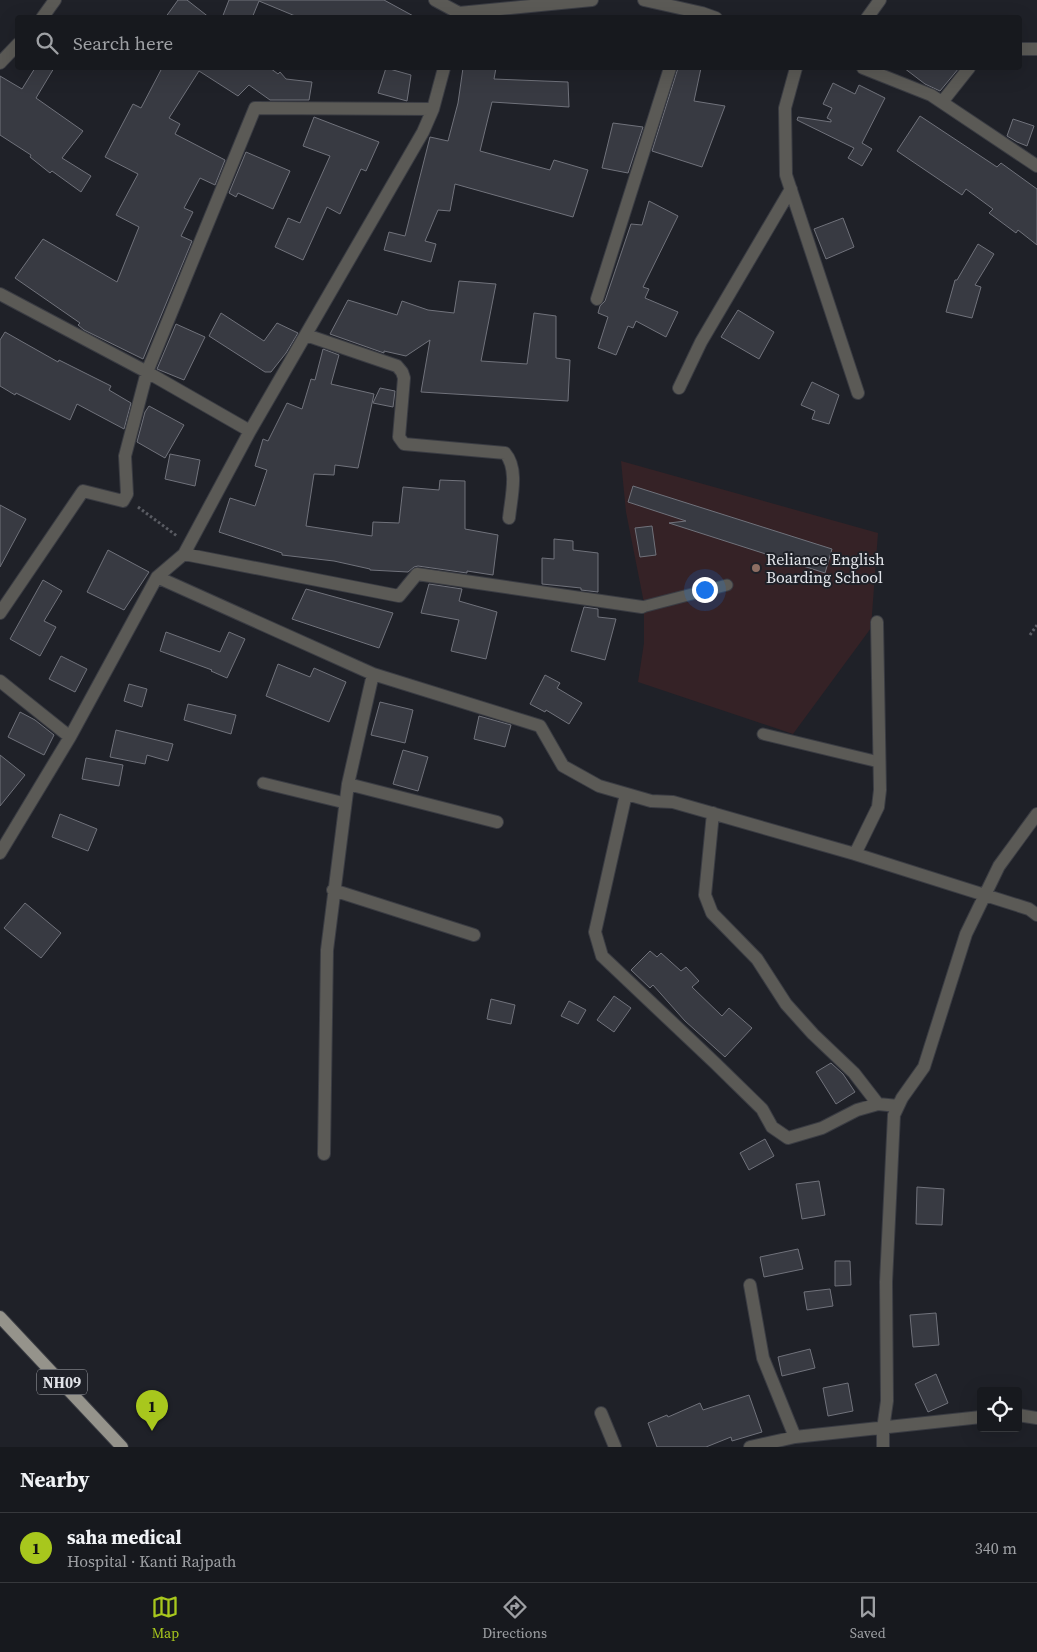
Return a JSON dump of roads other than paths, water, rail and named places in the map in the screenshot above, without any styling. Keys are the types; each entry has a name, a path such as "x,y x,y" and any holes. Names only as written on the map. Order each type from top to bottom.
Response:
{"main road":[{"name":"NH09","path":"0,1317 120,1446"}],"street":[{"path":"44,15 55,0"},
{"path":"435,0 459,15 592,0"},
{"path":"644,0 687,14"},
{"path":"869,15 880,0"},
{"path":"0,63 15,47"},
{"path":"1022,49 1037,49"},
{"path":"0,853 70,737 157,577 187,550 250,430 423,132 433,109 443,70"},
{"path":"597,299 669,70"},
{"path":"795,70 784,108 786,175 858,393"},
{"path":"868,70 932,95 1037,166"},
{"path":"942,102 967,70"},
{"path":"0,613 84,491 123,501 125,498 127,494 125,456 147,372 255,108 433,109"},
{"path":"679,388 701,342 791,189"},
{"path":"0,294 147,372 250,430"},
{"path":"306,335 397,366 404,378 399,437 404,444 505,453 511,460 513,468 509,518"},
{"path":"187,550 399,596 417,574 642,607"},
{"path":"157,577 373,674 540,726 563,766 600,786 651,801 673,802 855,854 985,895 1029,910 1037,915"},
{"path":"855,854 878,807 877,622"},
{"path":"324,1154 327,950 333,890 348,784 373,674"},
{"path":"0,681 70,737"},
{"path":"348,784 497,822"},
{"path":"626,794 595,932 602,956 762,1109 772,1127 788,1138 822,1128 857,1110 878,1104 898,1106"},
{"path":"713,813 705,895 712,913 757,959 786,1004 813,1034 854,1073 878,1104"},
{"path":"883,1447 883,1429 887,1401 886,1282 894,1114 924,1067 966,934 999,866 1037,814"},
{"path":"333,890 474,935"},
{"path":"750,1285 763,1358 795,1437"},
{"path":"601,1413 615,1447"},
{"path":"1022,1415 1037,1418"},
{"path":"750,1447 795,1437 977,1417"}],"lane":[{"path":"642,607 727,585"},
{"path":"763,734 879,762"},
{"path":"263,783 345,803"}],"place":[{"name":"Reliance English Boarding School","path":"756,568"},
{"name":"saha medical","path":"152,1431"}]}
